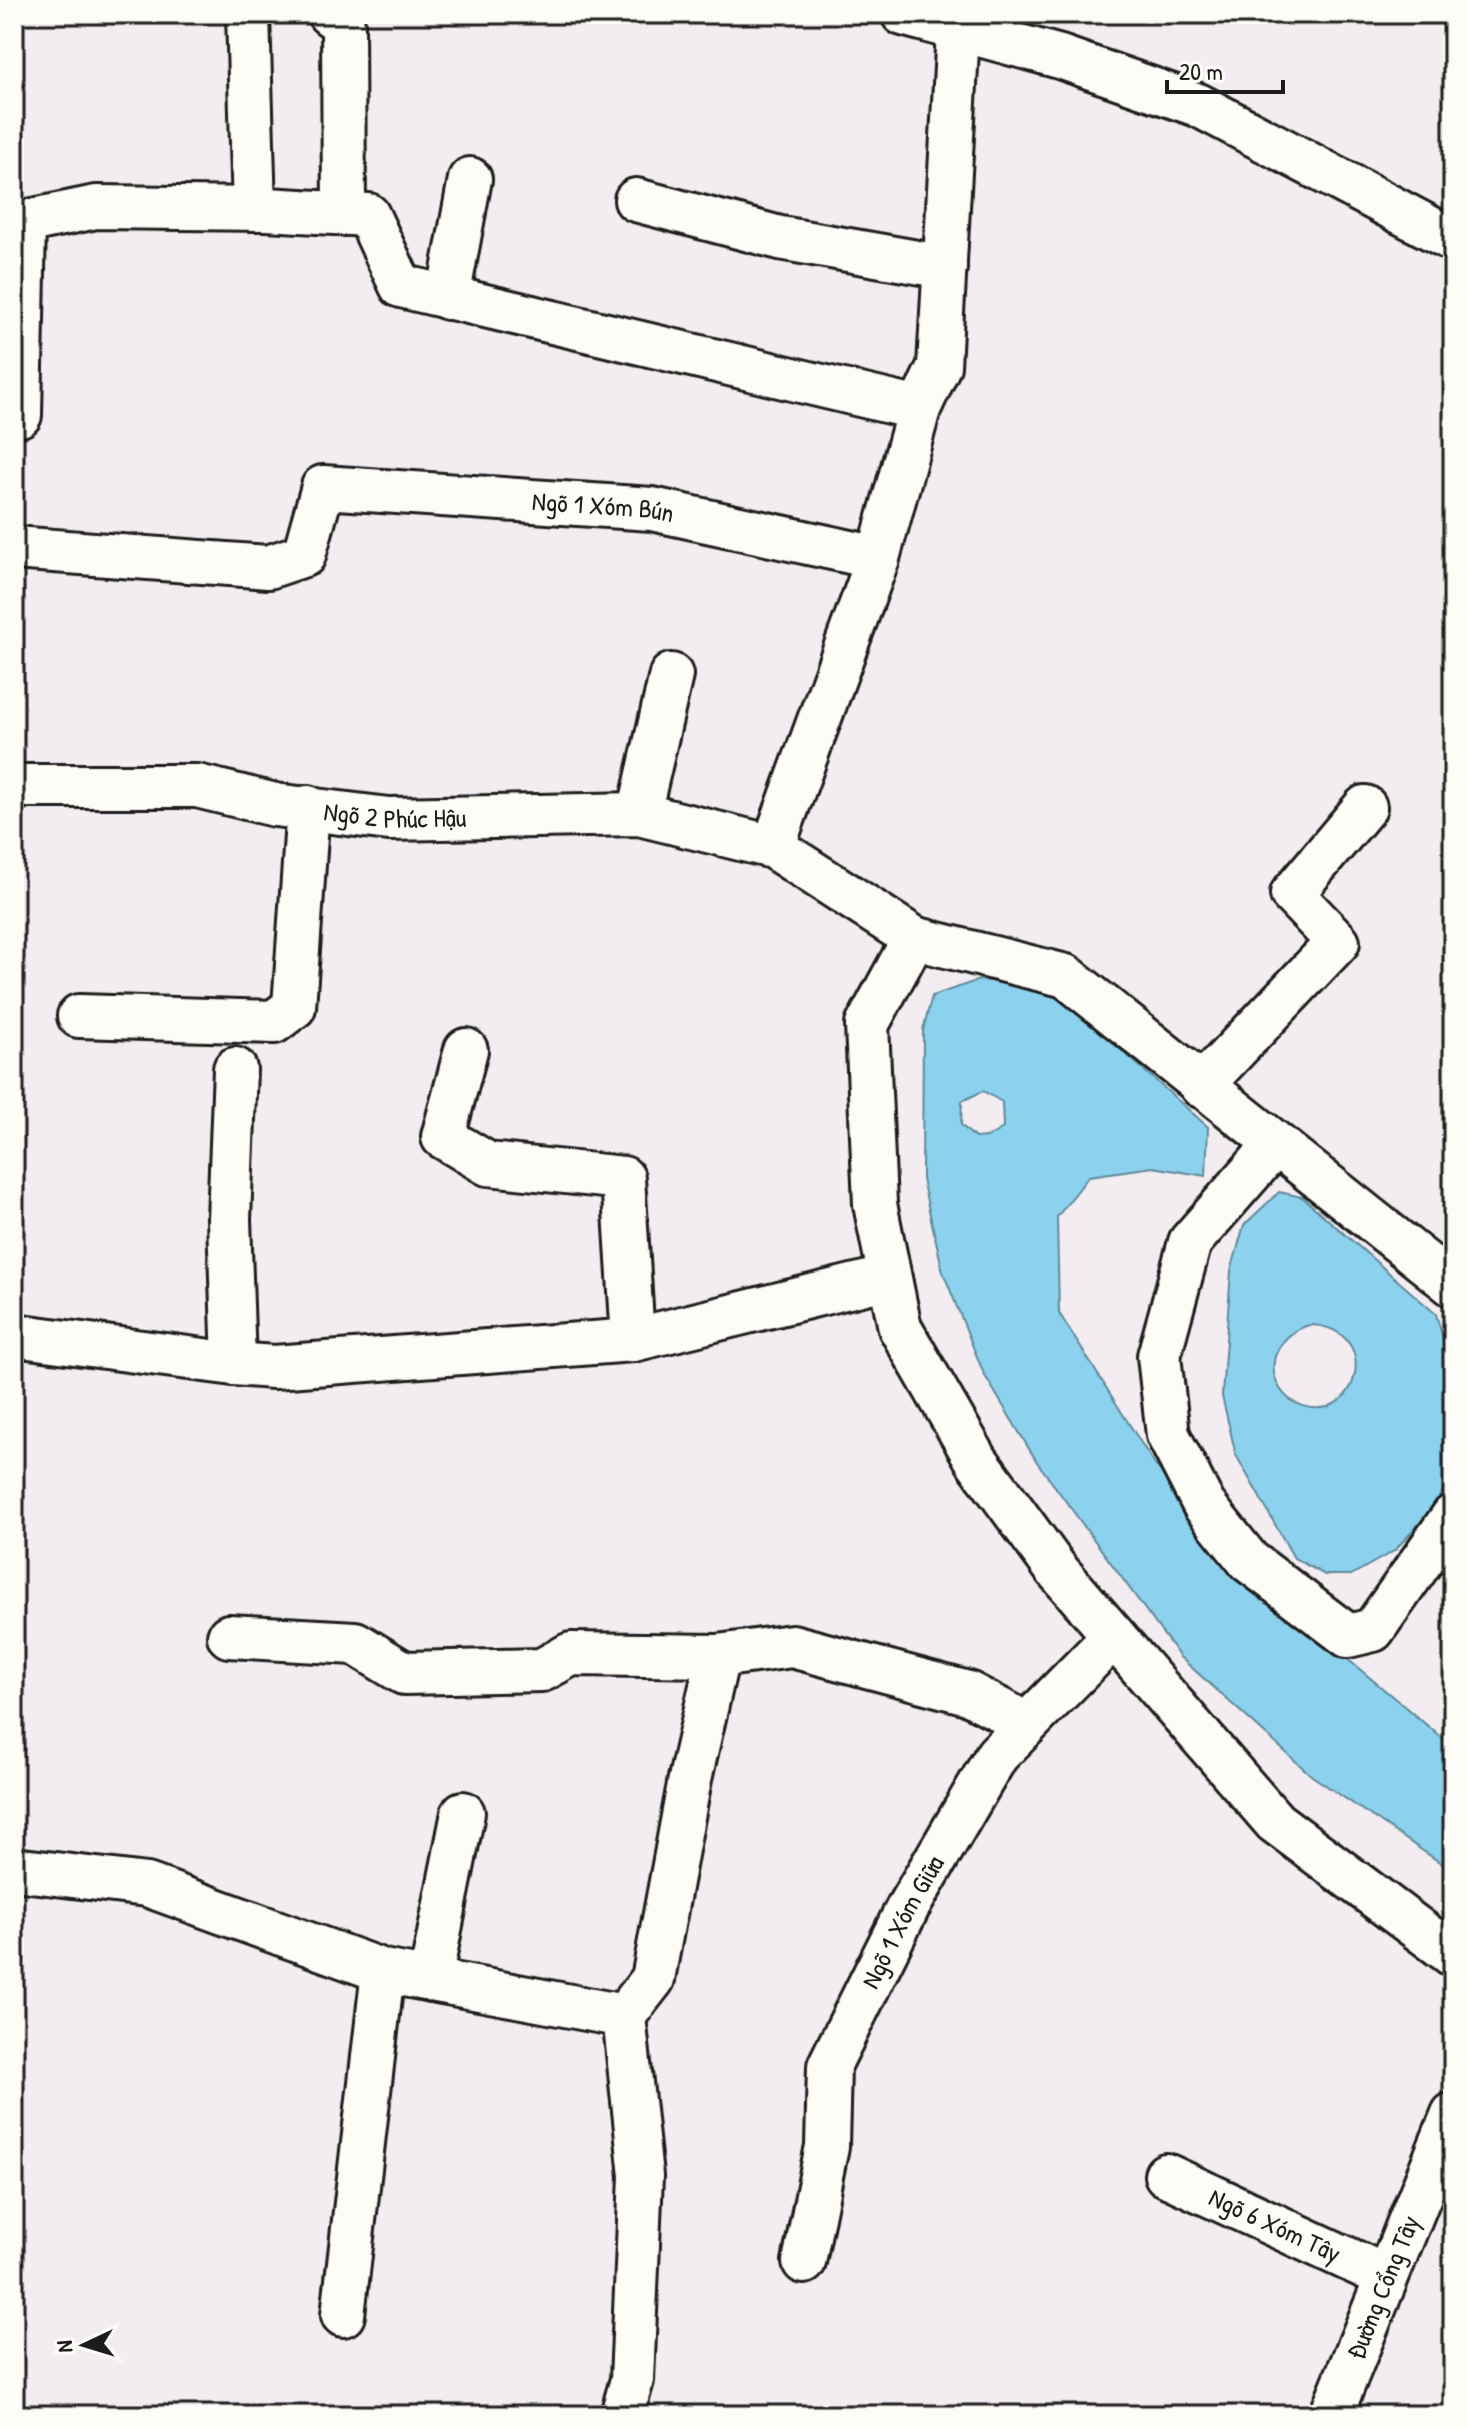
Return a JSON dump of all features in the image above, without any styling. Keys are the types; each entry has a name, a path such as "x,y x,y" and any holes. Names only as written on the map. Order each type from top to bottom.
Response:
{"street":[{"path":"248,14 254,209"},
{"path":"329,14 343,24 344,214"},
{"path":"903,14 959,23 1198,105 1453,240"},
{"path":"773,847 878,558 919,409 939,366 959,23"},
{"path":"448,298 470,179"},
{"path":"636,200 780,238 945,267"},
{"path":"20,415 19,223 96,207 254,209 368,215 401,286 919,409"},
{"name":"Ngõ 1 Xóm Bún","path":"14,548 268,567 304,555 323,487 652,509 878,558"},
{"path":"639,814 671,675"},
{"name":"Ngõ 2 Phúc Hậu","path":"14,786 197,786 275,805 389,819 639,814 773,847 914,938 1066,976 1453,1285"},
{"path":"79,1016 274,1022 294,1007 308,807"},
{"path":"1201,1086 1338,942 1292,894 1365,807"},
{"path":"914,938 867,1025 875,1204 900,1328 977,1461 1056,1569 1275,1822 1453,1955"},
{"path":"466,1050 443,1137 488,1164 623,1178 633,1340"},
{"path":"234,1364 229,1219 235,1069"},
{"path":"1275,1145 1190,1242 1159,1356 1168,1435 1204,1505 1249,1561 1348,1636 1373,1630 1453,1516"},
{"path":"14,1335 274,1367 633,1340 889,1277"},
{"path":"229,1636 355,1643 404,1673 542,1670 571,1654 718,1656 792,1646 968,1693 1027,1724"},
{"name":"Ngõ 1 Xóm Giữa","path":"804,2262 827,2146 829,2066 908,1907 997,1755 1114,1636"},
{"path":"622,2415 632,2380 641,2176 624,2016 653,1979 690,1779 718,1656"},
{"path":"430,1980 463,1813"},
{"path":"14,1869 147,1885 383,1971 624,2016"},
{"path":"343,2315 383,1971"},
{"name":"Đường Cổng Tây","path":"1331,2415 1453,2114"},
{"name":"Ngõ 6 Xóm Tây","path":"1166,2175 1385,2276"}],"water":[{"path":"979,980 1035,984 1065,1000 1208,1127 1206,1176 1153,1167 1089,1176 1057,1217 1059,1313 1155,1465 1273,1597 1453,1747 1453,1871 1312,1776 1180,1657 1037,1462 984,1374 943,1272 922,1179 923,1030 932,996","holes":["983,1091 1002,1102 1003,1128 988,1137 975,1138 961,1125 962,1101"]},
{"path":"1279,1192 1302,1197 1436,1314 1453,1372 1453,1472 1432,1510 1394,1551 1351,1575 1325,1575 1294,1558 1236,1455 1222,1396 1231,1271 1244,1225","holes":["1309,1325 1332,1330 1347,1341 1354,1356 1355,1373 1350,1389 1339,1401 1323,1408 1299,1405 1279,1387 1275,1377 1275,1357 1284,1341 1300,1329"]}]}
